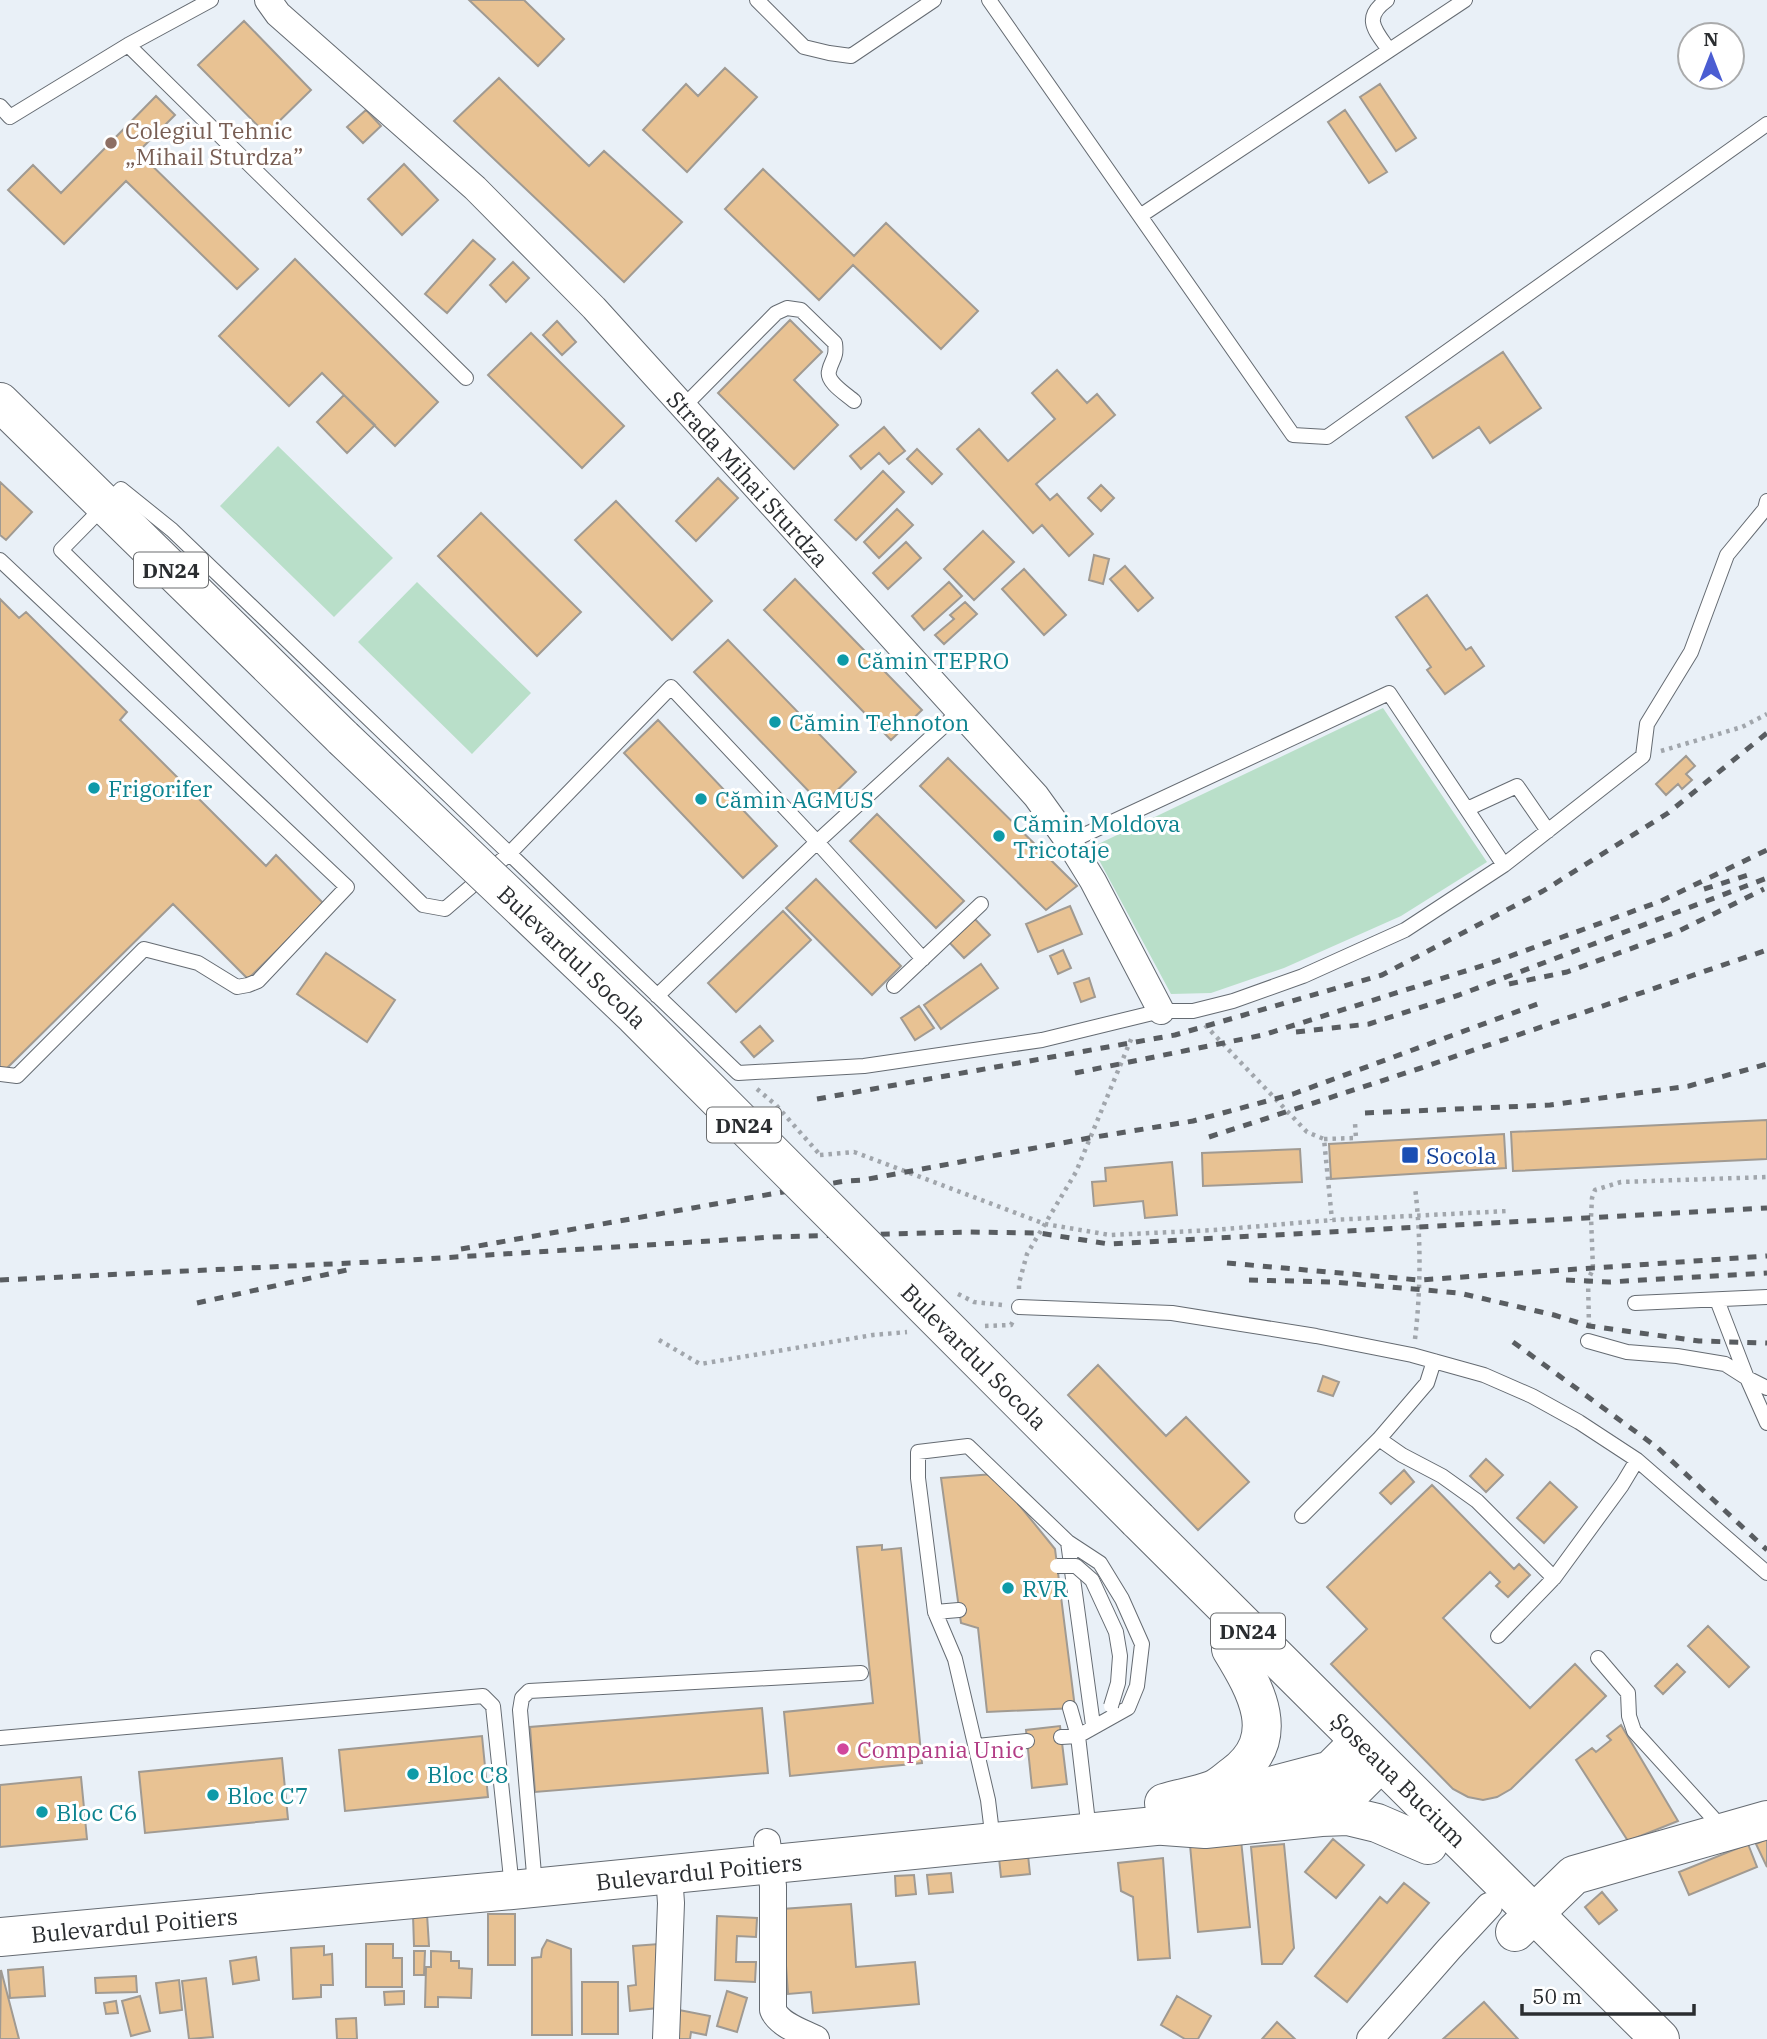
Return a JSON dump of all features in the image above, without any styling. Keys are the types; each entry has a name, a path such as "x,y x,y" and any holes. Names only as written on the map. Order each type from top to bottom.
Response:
{"main road":[{"name":"Bulevardul Socola","path":"0,402 96,514 335,747 620,1034 1129,1529"},
{"name":"Bulevardul Socola","path":"0,437 96,514"},
{"name":"Șoseaua Bucium","path":"1129,1529 1231,1649 1361,1761 1428,1845 1660,2039"},
{"name":"Șoseaua Bucium","path":"1129,1529 1361,1761 1625,2039"},
{"path":"1164,1814 1214,1789 1244,1768 1258,1746 1263,1718 1252,1683 1231,1649"},
{"name":"Bulevardul Poitiers","path":"0,1937 522,1877 1164,1814 1211,1798 1300,1779 1361,1761"},
{"path":"1164,1814 1205,1829 1348,1816 1377,1823 1428,1845"},
{"path":"1512,1917 1574,1875 1767,1820"},
{"name":"Bulevardul Poitiers","path":"0,1913 522,1877 669,1874 769,1853"}],"street":[{"name":"Strada Mihai Sturdza","path":"268,0 278,15 475,188 594,308 1036,796 1093,881 1151,1014"},
{"path":"769,1853 773,1886 773,2010 775,2017 816,2039"},
{"path":"666,2039 671,1903 669,1874"},
{"path":"1370,2039 1449,1949 1512,1917"}],"lane":[{"path":"0,106 10,117 211,0"},
{"path":"757,0 804,47 850,56 934,0"},
{"path":"989,0 1293,435 1326,437 1767,124"},
{"path":"1387,0 1375,8 1373,27 1389,50"},
{"path":"1140,216 1465,0"},
{"path":"128,46 466,378"},
{"path":"684,406 776,313 787,308 801,310 835,343 836,354 828,372 830,379 854,401"},
{"path":"923,959 671,687 510,853 446,909 423,905 61,550 121,489 172,530 510,853 738,1073 864,1066 1042,1040 1151,1014 1193,1011 1233,1001 1303,976 1405,930 1504,865 1643,756 1647,724 1691,652 1727,555 1765,509 1767,501"},
{"path":"0,559 347,887 258,981 248,985 237,986 198,963 145,949 17,1076 0,1074"},
{"path":"1069,842 1390,693 1504,865"},
{"path":"657,996 817,842 960,710"},
{"path":"1467,809 1517,786 1548,831"},
{"path":"894,986 981,904"},
{"path":"1635,1303 1767,1297"},
{"path":"1717,1300 1767,1423"},
{"path":"1019,1307 1172,1313 1316,1336 1412,1355 1484,1374 1579,1422 1637,1460 1767,1573"},
{"path":"1588,1341 1627,1352 1677,1356 1725,1364 1767,1388"},
{"path":"1302,1516 1379,1439 1427,1382 1434,1361"},
{"path":"1379,1439 1402,1455 1442,1476 1477,1501 1554,1578"},
{"path":"991,1831 976,1746 955,1659 935,1612 918,1478 918,1452 968,1446 1068,1542 1100,1563 1122,1598 1142,1644 1138,1686 1128,1708 1086,1730 1061,1737"},
{"path":"1499,1636 1554,1578 1622,1485 1637,1460"},
{"path":"1068,1542 1086,1730 1088,1821"},
{"path":"1057,1566 1076,1566 1092,1580 1116,1632 1120,1656 1118,1683 1111,1706 1086,1730"},
{"path":"935,1612 959,1610"},
{"path":"1598,1658 1628,1693 1629,1716 1634,1731 1713,1818 1719,1834"},
{"path":"522,1877 520,1710 522,1698 530,1691 861,1673"},
{"path":"0,1738 483,1696 493,1706 522,1877"},
{"path":"1070,1708 1086,1730"},
{"path":"976,1746 1027,1741"}],"path":[{"path":"1643,756 1742,727 1767,713"},
{"path":"1193,1011 1307,1132 1324,1139 1356,1138 1355,1123"},
{"path":"979,1326 1011,1325 1019,1307 1019,1283 1027,1254 1076,1172 1151,1014"},
{"path":"738,1073 776,1105 828,1164"},
{"path":"1324,1139 1332,1220"},
{"path":"820,1155 855,1152 1045,1224 1110,1235 1508,1211"},
{"path":"1588,1341 1588,1280 1593,1269 1591,1217 1595,1190 1621,1182 1767,1177"},
{"path":"1412,1355 1419,1307 1420,1262 1415,1187"},
{"path":"952,1288 974,1302 1019,1307"},
{"path":"659,1340 699,1364 873,1335 913,1331"}],"green space":[{"path":"278,446 393,558 334,617 220,506"},
{"path":"417,582 531,693 472,754 358,642"},
{"path":"1383,708 1487,862 1401,916 1284,968 1211,993 1171,994 1092,847"}],"building":[{"path":"469,0 524,0 564,39 538,66"},
{"path":"244,21 311,90 266,134 198,65"},
{"path":"725,68 757,97 687,172 643,130 686,84 698,96"},
{"path":"499,78 589,166 604,151 682,222 624,282 454,121"},
{"path":"1380,84 1416,138 1396,151 1360,97"},
{"name":"Colegiul Tehnic „Mihail Sturdza”","path":"156,96 175,115 138,152 258,269 237,289 126,181 64,244 8,190 33,165 61,193"},
{"path":"366,110 381,126 363,143 347,127"},
{"path":"1345,110 1387,172 1369,183 1328,122"},
{"path":"404,164 438,200 402,235 368,199"},
{"path":"763,169 854,256 886,223 978,311 941,349 853,265 819,300 725,209"},
{"path":"473,240 495,259 447,313 425,294"},
{"path":"295,259 438,402 395,446 322,373 289,406 219,336"},
{"path":"513,262 529,278 506,302 490,285"},
{"path":"790,320 822,352 794,380 838,425 794,469 718,393"},
{"path":"557,321 576,342 562,355 543,335"},
{"path":"531,333 624,426 582,468 488,375"},
{"path":"1503,352 1541,408 1490,443 1479,427 1433,458 1406,417"},
{"path":"1057,370 1087,403 1097,394 1115,415 1036,484 1050,500 1057,494 1093,534 1069,556 1042,525 1033,533 957,449 979,429 1008,461 1055,419 1032,393"},
{"path":"344,395 375,425 347,453 317,422"},
{"path":"884,427 905,451 889,464 879,453 861,469 850,456"},
{"path":"917,449 942,474 932,484 907,459"},
{"path":"883,471 904,492 856,540 835,520"},
{"path":"718,478 738,498 696,541 676,521"},
{"path":"0,482 32,512 6,540 0,535"},
{"path":"1101,485 1114,498 1101,511 1088,498"},
{"path":"616,501 712,601 672,640 575,540"},
{"path":"897,509 913,525 879,558 864,542"},
{"path":"481,513 581,612 537,656 438,556"},
{"path":"983,531 1014,562 974,600 944,569"},
{"path":"906,542 921,558 888,589 873,573"},
{"path":"1094,555 1109,559 1103,584 1089,580"},
{"path":"1125,566 1153,598 1138,611 1110,579"},
{"path":"1024,569 1066,615 1044,635 1002,589"},
{"name":"Cămin TEPRO","path":"795,579 922,710 891,740 764,610"},
{"path":"949,582 962,596 924,630 912,616"},
{"path":"1427,595 1466,650 1471,647 1484,666 1445,694 1427,670 1431,667 1396,617"},
{"name":"Frigorifer","path":"0,599 19,618 26,612 127,712 120,720 266,866 276,855 324,904 248,979 173,904 3,1072 0,1069"},
{"path":"965,602 977,614 944,644 935,635 954,619 950,615"},
{"name":"Cămin Tehnoton","path":"728,640 856,772 822,805 694,672"},
{"name":"Cămin AGMUS","path":"658,720 777,846 743,878 624,753"},
{"path":"1686,756 1695,766 1686,774 1692,780 1682,789 1678,784 1666,795 1656,784"},
{"name":"Cămin Moldova Tricotaje","path":"948,758 1077,886 1046,910 920,786"},
{"path":"877,814 964,901 936,928 850,841"},
{"path":"816,879 901,966 872,995 786,908"},
{"path":"1070,906 1082,934 1038,952 1026,924"},
{"path":"783,911 811,940 736,1012 708,983"},
{"path":"973,917 990,935 964,958 947,940"},
{"path":"1063,950 1071,968 1058,974 1050,956"},
{"path":"326,953 395,1000 367,1042 297,994"},
{"path":"981,964 998,988 941,1029 924,1005"},
{"path":"1089,978 1095,997 1081,1002 1074,983"},
{"path":"919,1006 934,1028 915,1040 901,1018"},
{"path":"760,1026 773,1041 754,1057 741,1042"},
{"path":"1767,1120 1767,1159 1513,1171 1511,1132"},
{"path":"1504,1134 1506,1168 1331,1179 1329,1144"},
{"path":"1300,1149 1302,1182 1203,1186 1202,1153"},
{"path":"1172,1162 1177,1215 1145,1218 1143,1201 1094,1206 1092,1182 1106,1181 1105,1168"},
{"path":"1098,1365 1166,1436 1186,1417 1249,1482 1198,1530 1068,1395"},
{"path":"1323,1376 1339,1382 1333,1396 1318,1391"},
{"path":"1486,1459 1503,1475 1486,1492 1470,1476"},
{"path":"1404,1470 1414,1482 1391,1504 1380,1493"},
{"name":"RVR","path":"994,1474 1055,1549 1075,1708 987,1712 978,1628 961,1623 941,1478"},
{"path":"1550,1482 1577,1507 1544,1543 1517,1518"},
{"path":"1432,1485 1514,1569 1519,1564 1530,1575 1508,1597 1496,1586 1500,1582 1490,1572 1443,1618 1530,1708 1575,1664 1606,1696 1511,1789 1497,1797 1483,1800 1468,1797 1453,1789 1331,1664 1367,1629 1327,1587"},
{"path":"882,1545 882,1550 901,1548 922,1763 790,1776 784,1712 873,1703 857,1547"},
{"path":"1708,1626 1749,1667 1729,1687 1688,1646"},
{"path":"1677,1664 1685,1672 1663,1694 1655,1686"},
{"path":"762,1708 768,1773 535,1792 530,1727"},
{"path":"1621,1725 1678,1821 1628,1841 1576,1760 1592,1748 1596,1752 1611,1740 1607,1736"},
{"path":"1060,1726 1067,1784 1032,1788 1026,1730"},
{"name":"Bloc C8","path":"482,1736 488,1797 345,1811 339,1750"},
{"name":"Bloc C7","path":"282,1758 288,1819 145,1833 139,1772"},
{"name":"Bloc C6","path":"81,1777 87,1839 0,1847 0,1785"},
{"path":"1333,1839 1364,1865 1336,1898 1305,1872"},
{"path":"1767,1839 1767,1867 1756,1844"},
{"path":"1241,1840 1250,1927 1198,1932 1190,1845"},
{"path":"1284,1844 1294,1948 1282,1964 1262,1964 1251,1847"},
{"path":"1748,1844 1757,1867 1689,1895 1679,1872"},
{"path":"1028,1855 1030,1874 1001,1877 999,1858"},
{"path":"1163,1858 1170,1958 1138,1960 1133,1897 1121,1891 1118,1863"},
{"path":"951,1873 953,1892 929,1894 927,1875"},
{"path":"914,1875 916,1894 896,1896 895,1876"},
{"path":"1404,1883 1429,1903 1347,2002 1315,1976 1380,1897 1387,1903"},
{"path":"1602,1892 1617,1910 1599,1924 1585,1907"},
{"path":"851,1904 856,1967 915,1962 919,2004 813,2013 811,1992 788,1994 782,1909"},
{"path":"427,1914 429,1946 414,1946 413,1915"},
{"path":"488,1914 515,1914 515,1965 488,1965"},
{"path":"717,1916 757,1918 756,1937 737,1936 736,1962 756,1962 755,1982 715,1980"},
{"path":"547,1940 571,1949 572,2035 532,2035 532,1958 541,1957"},
{"path":"366,1944 393,1944 393,1958 402,1958 402,1987 366,1987"},
{"path":"659,1944 658,2008 630,2011 628,1986 636,1985 633,1946"},
{"path":"324,1946 324,1955 332,1954 333,1985 321,1985 321,1997 293,1999 291,1948"},
{"path":"414,1951 425,1951 424,1975 414,1975"},
{"path":"431,1951 451,1952 451,1961 459,1961 459,1968 472,1969 471,1998 438,1997 438,2007 425,2007 426,1967 431,1967"},
{"path":"256,1957 259,1980 233,1984 230,1961"},
{"path":"43,1967 45,1996 10,1998 8,1970"},
{"path":"1,1970 19,2039 0,2039"},
{"path":"136,1976 137,1992 96,1993 95,1978"},
{"path":"206,1978 213,2037 189,2039 182,1981"},
{"path":"179,1980 182,2010 160,2013 156,1983"},
{"path":"582,1982 618,1982 618,2034 582,2034"},
{"path":"404,1991 404,2004 385,2005 384,1992"},
{"path":"727,1991 747,1998 737,2032 717,2026"},
{"path":"140,1996 150,2031 131,2036 122,2001"},
{"path":"1177,1996 1211,2016 1198,2039 1185,2039 1161,2025"},
{"path":"116,2001 118,2013 106,2014 104,2003"},
{"path":"1484,2002 1518,2039 1443,2039"},
{"path":"679,2010 710,2016 706,2035 691,2032 690,2039 674,2039"},
{"path":"356,2018 357,2039 337,2039 336,2019"},
{"path":"1277,2022 1295,2039 1262,2039"}],"railway":[{"path":"817,1099 1175,1035 1382,975 1543,891 1668,813 1767,733"},
{"path":"1075,1073 1263,1035 1494,962 1661,901 1767,850"},
{"path":"1704,889 1754,873"},
{"path":"1296,1032 1369,1024 1459,995 1767,878"},
{"path":"1509,984 1567,972 1679,931 1764,889"},
{"path":"1209,1137 1767,950"},
{"path":"461,1249 1193,1121 1293,1094 1543,1002"},
{"path":"1365,1113 1550,1105 1689,1086 1767,1064"},
{"path":"0,1280 393,1261 773,1237 1039,1233 1109,1244 1767,1208"},
{"path":"1227,1263 1419,1280 1767,1256"},
{"path":"197,1303 347,1270"},
{"path":"1566,1280 1609,1282 1767,1273"},
{"path":"1249,1280 1333,1282 1459,1293 1589,1326 1699,1341 1767,1343"},
{"path":"1513,1342 1658,1448 1767,1550"}],"place":[{"name":"Colegiul Tehnic „Mihail Sturdza”","path":"111,143"},
{"name":"Cămin TEPRO","path":"843,660"},
{"name":"Cămin Tehnoton","path":"775,722"},
{"name":"Frigorifer","path":"94,788"},
{"name":"Cămin AGMUS","path":"701,799"},
{"name":"Cămin Moldova Tricotaje","path":"999,836"},
{"name":"Socola","path":"1410,1155"},
{"name":"RVR","path":"1008,1588"},
{"name":"Compania Unic","path":"843,1749"},
{"name":"Bloc C8","path":"413,1774"},
{"name":"Bloc C7","path":"213,1795"},
{"name":"Bloc C6","path":"42,1812"}]}
